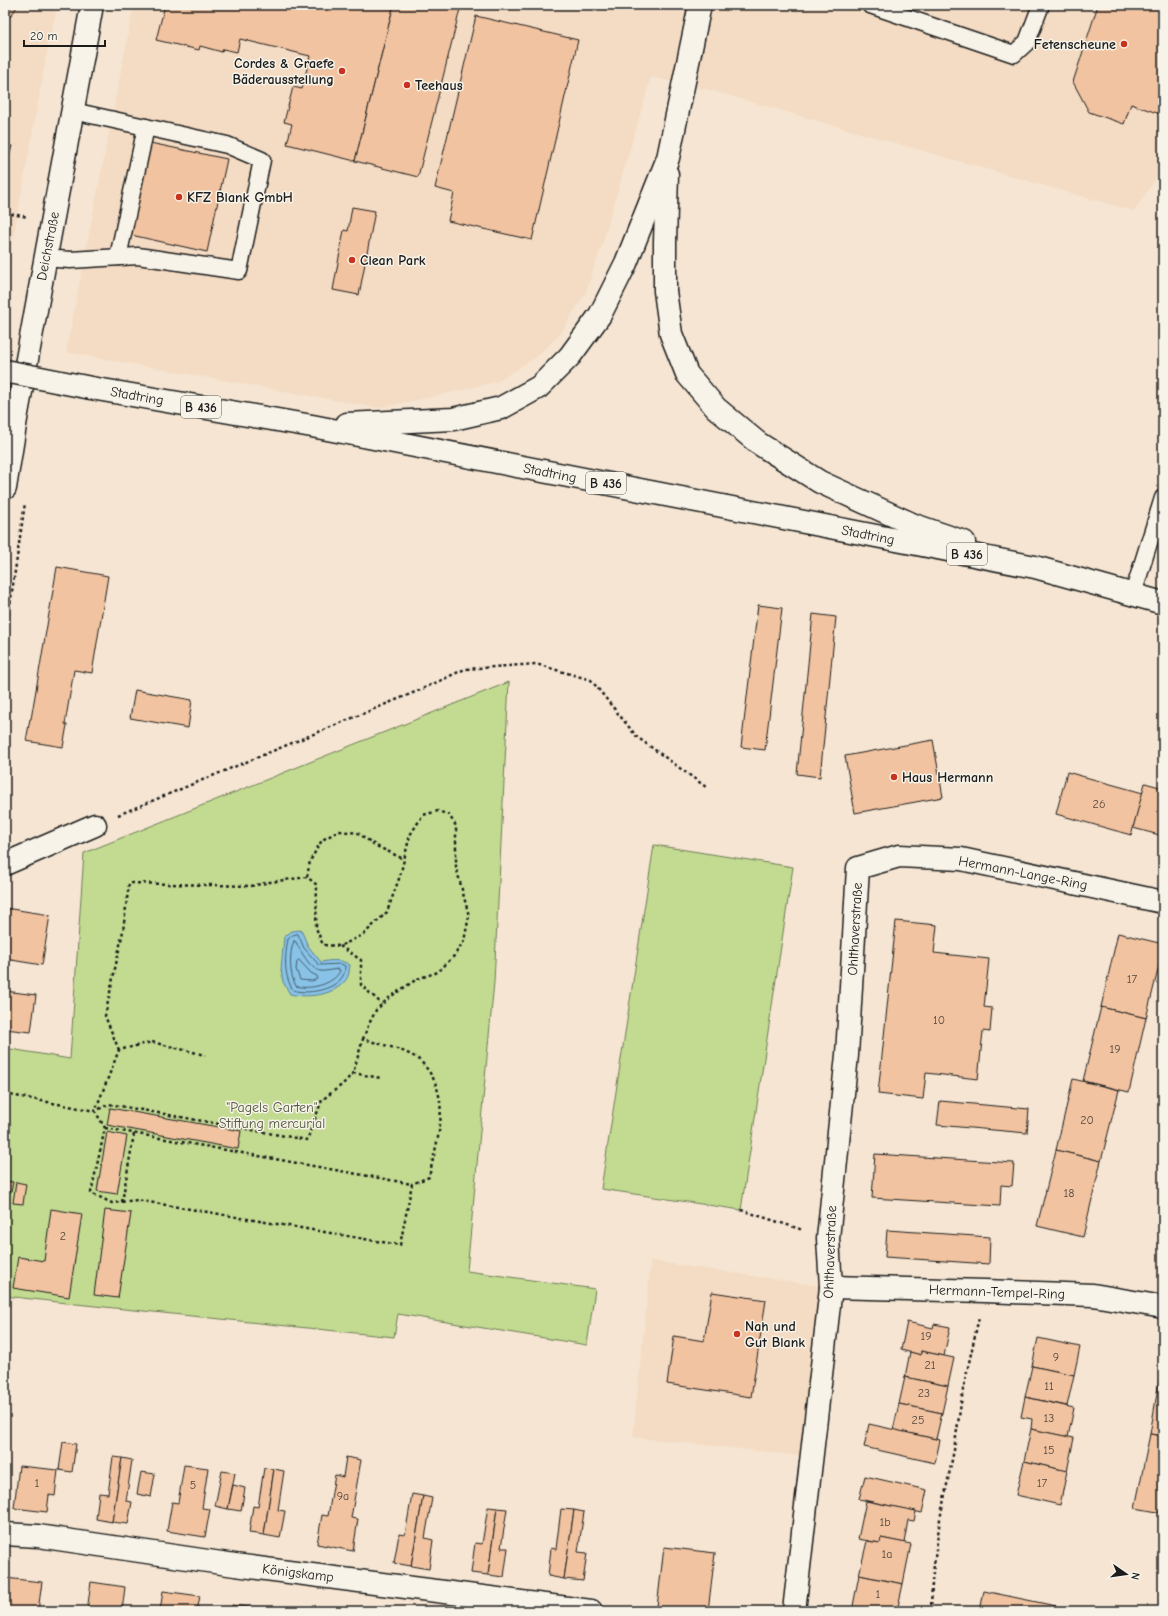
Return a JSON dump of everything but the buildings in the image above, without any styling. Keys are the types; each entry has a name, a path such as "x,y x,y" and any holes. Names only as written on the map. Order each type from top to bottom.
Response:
{"main road":[{"name":"Deichstraße","path":"5,488 45,258 92,5"},
{"path":"700,5 668,158 665,242 665,290 671,334 687,374 716,408 758,443 820,482 914,524 1034,567"},
{"path":"312,426 453,420 501,408 539,387 570,356 600,315 626,263 668,158"},
{"name":"Stadtring","path":"5,371 90,388 312,426 1034,567 1163,603"},
{"path":"5,864 95,825"},
{"name":"Hermann-Lange-Ring","path":"858,868 899,856 961,859 1163,902"},
{"name":"Ohlthaverstraße","path":"794,1611 831,1287 828,1238 847,1055 858,868"},
{"name":"Hermann-Tempel-Ring","path":"831,1287 1093,1295 1163,1307"},
{"name":"Königskamp","path":"5,1534 38,1536 235,1565 591,1611"}],"lane":[{"path":"870,5 1014,54 1028,42 1041,5"},
{"path":"45,258 70,260 138,256 239,271 262,160 227,145 73,111"},
{"path":"118,257 146,127"},
{"path":"1133,594 1163,498"}],"path":[{"path":"95,825 420,690 465,669 536,664 591,680 637,737 706,787"},
{"path":"5,1094 94,1111 109,1104 307,1140 322,1100 343,1084 353,1073 363,1039 370,1020 376,1010 404,986 438,972 454,956 464,941 469,916 456,867 456,826 449,815 438,811 423,815 410,834 400,876 387,912 363,935 340,946 323,945 316,928 317,885 307,877 251,886 129,883 123,931 105,1016 119,1050 94,1111"},
{"path":"307,877 310,861 322,840 339,831 358,832 376,846 404,859"},
{"path":"340,946 361,960 361,985 382,1004"},
{"path":"105,1128 412,1184 428,1176 441,1119 440,1098 429,1072 418,1059 406,1053 363,1039"},
{"path":"119,1050 152,1042 205,1055"},
{"path":"353,1073 381,1078"},
{"path":"94,1111 105,1128 91,1193 112,1203 137,1200 400,1245 412,1184"},
{"path":"122,1202 134,1134"},
{"path":"741,1210 828,1238"},
{"path":"931,1611 932,1581 940,1519 954,1450 963,1390 984,1291"}],"shaded area":[{"path":"5,5 58,5 50,35 5,284"},
{"path":"134,5 1163,5 1163,167 1134,211 710,90 651,77 603,241 586,292 560,334 536,357 498,381 378,408 66,352"},
{"path":"651,1261 819,1286 803,1456 633,1437"}],"green space":[{"name":"\"Pagels Garten\" Stiftung mercurial","path":"509,682 494,982 467,1271 595,1289 587,1345 398,1314 394,1337 5,1296 5,1048 70,1059 84,853"},
{"path":"654,845 793,867 741,1210 601,1189"}],"water":[{"path":"301,930 308,946 321,962 336,960 350,965 346,980 339,987 326,993 311,996 290,994 283,982 281,969 284,937 292,931"}],"place":[{"name":"Fetenscheune","path":"1124,44"},
{"name":"Cordes & Graefe Bäderausstellung","path":"342,71"},
{"name":"Teehaus","path":"407,85"},
{"name":"KFZ Blank GmbH","path":"179,197"},
{"name":"Clean Park","path":"352,260"},
{"name":"Haus Hermann","path":"894,777"},
{"name":"Nah und Gut Blank","path":"737,1334"}]}
